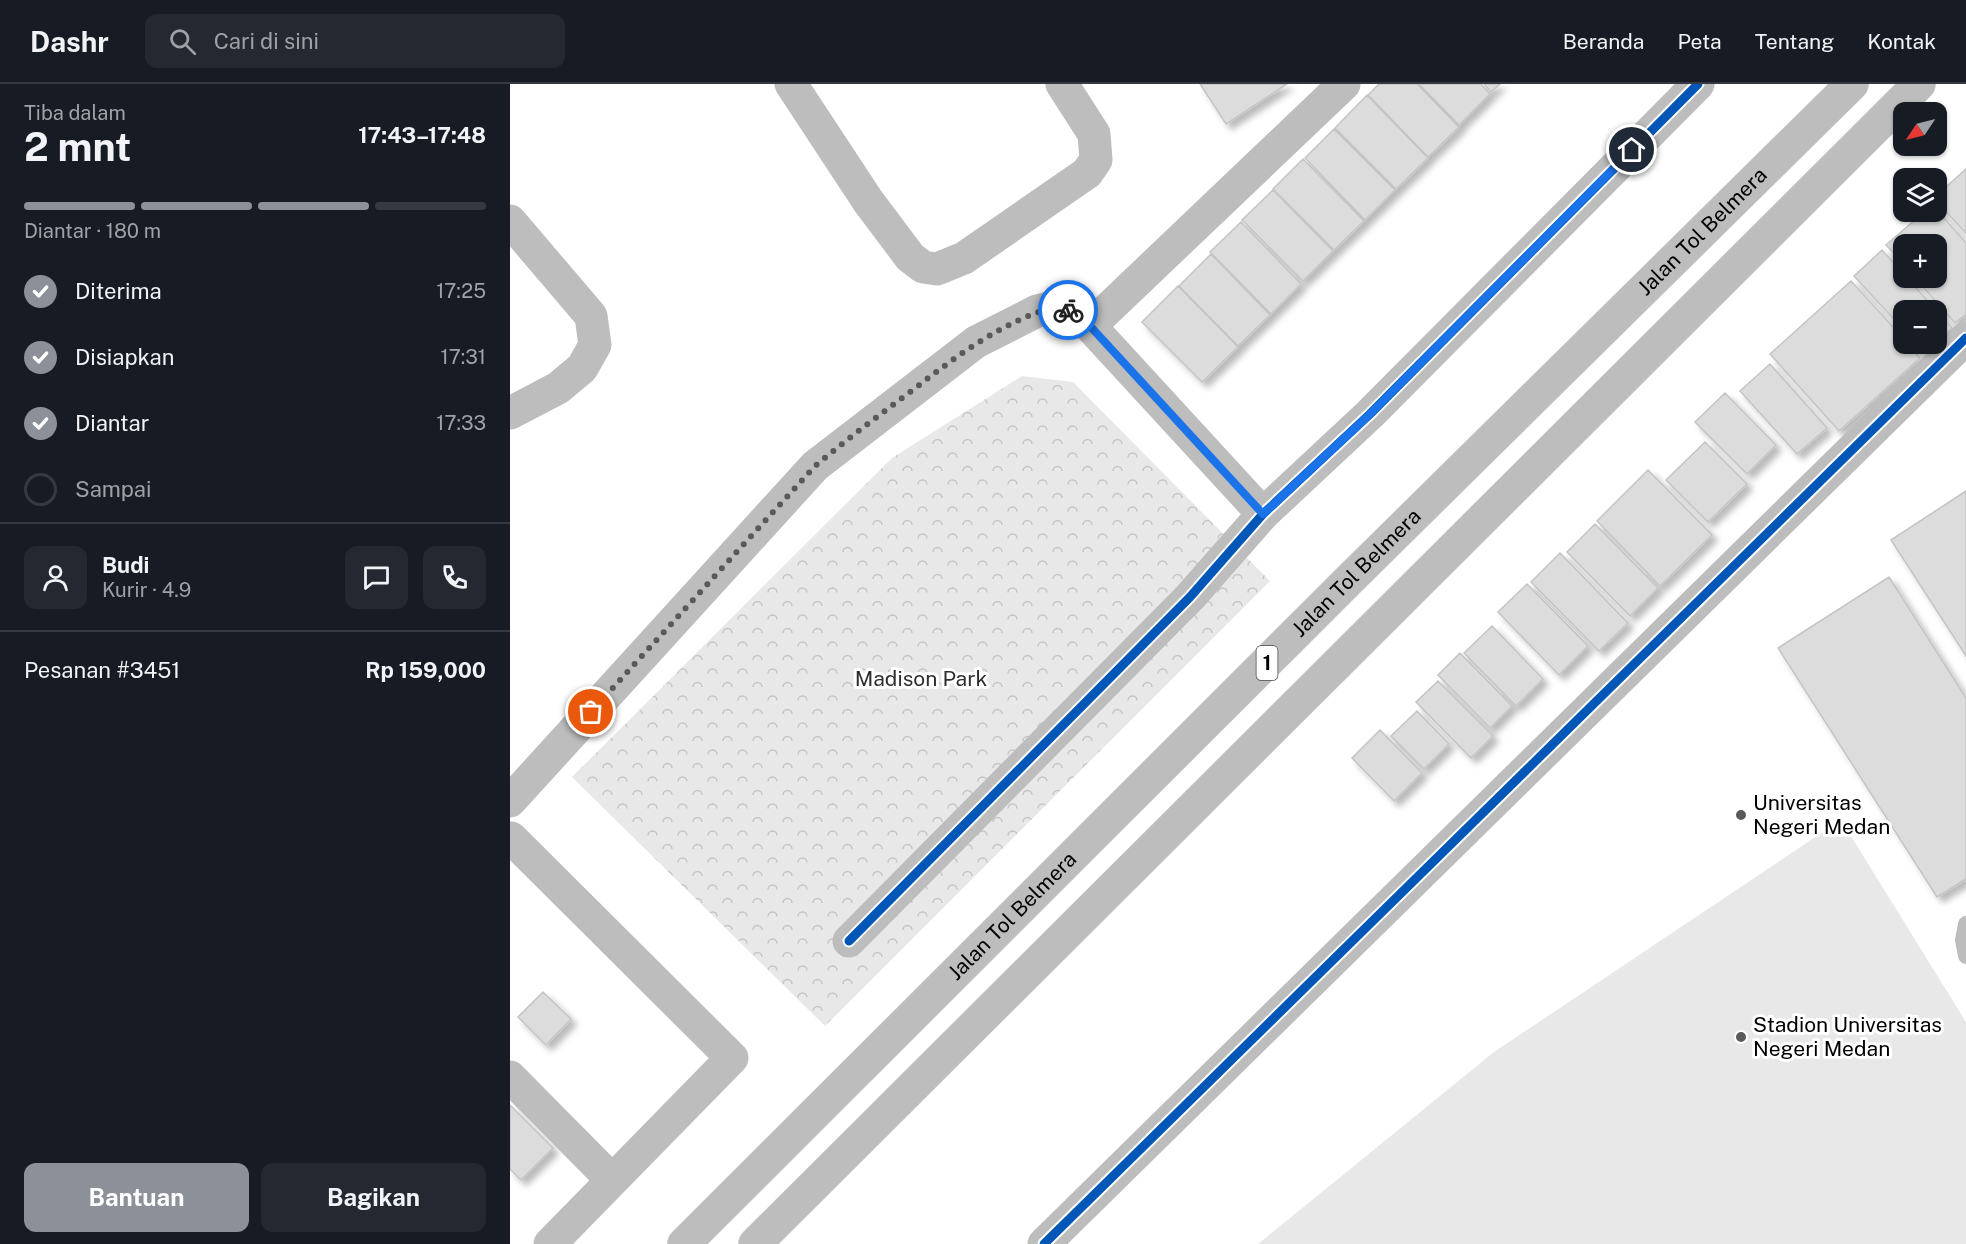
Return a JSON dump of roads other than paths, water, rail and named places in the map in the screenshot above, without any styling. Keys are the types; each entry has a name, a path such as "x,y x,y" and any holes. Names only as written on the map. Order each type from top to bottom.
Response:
{"main road":[{"path":"791,84 868,201 910,257 923,267 937,269 964,258 1088,173 1096,160 1094,134 1062,84"},
{"path":"1090,326 1344,84"},
{"path":"849,941 1190,597 1263,514 1370,414 1698,84"},
{"name":"Jalan Tol Belmera","path":"684,1244 1852,84"},
{"name":"1","path":"755,1244 1919,84"},
{"path":"510,221 591,316 595,345 582,368 558,388 510,413"},
{"path":"510,801 815,466 976,342 1038,311 1061,305 1090,326 1263,514"},
{"path":"1044,1244 1966,338"},
{"path":"510,827 510,843"},
{"path":"511,838 732,1058 550,1244"},
{"path":"510,1077 612,1180"}],"lane":[{"path":"1966,924 1963,940 1966,956"}],"place":[{"name":"Universitas Negeri Medan","path":"1741,815"},
{"name":"Stadion Universitas Negeri Medan","path":"1741,1037"}],"park label":[{"name":"Madison Park","path":"921,679"}]}
